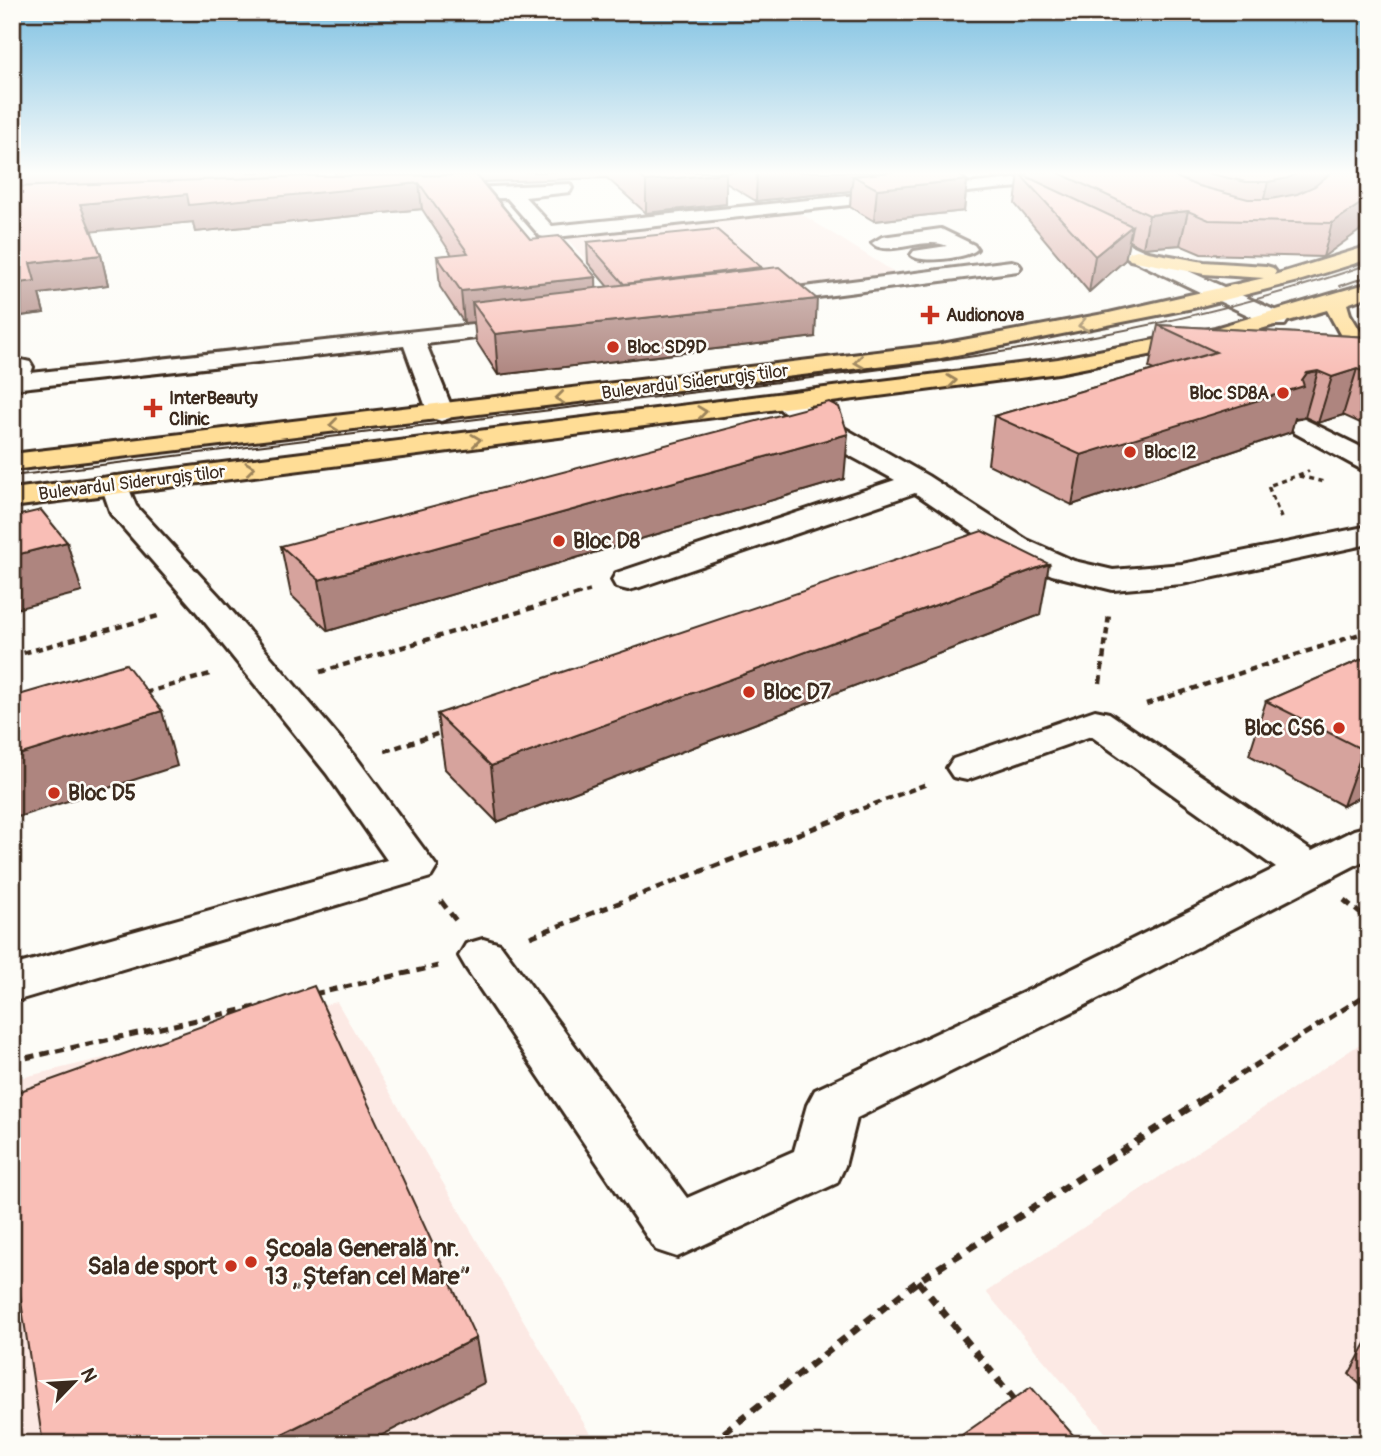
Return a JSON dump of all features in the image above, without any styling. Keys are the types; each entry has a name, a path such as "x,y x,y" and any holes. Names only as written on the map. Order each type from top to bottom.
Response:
{"main road":[{"name":"Bulevardul Siderurgiștilor","path":"12,462 442,413 936,352 1118,318 1222,295 1333,265 1369,252"},
{"path":"1137,256 1245,272 1280,272 1333,265"},
{"path":"1118,318 1143,301 1151,285 1148,270 1137,256"},
{"name":"Bulevardul Siderurgiștilor","path":"12,498 1046,368 1178,345 1277,320 1369,289"},
{"path":"1336,301 1339,314 1367,359"},
{"path":"1277,320 1306,332"},
{"path":"1178,345 1263,345"},
{"path":"1334,348 1367,359"}],"street":[{"path":"554,240 565,253"},
{"path":"1105,240 1277,320"},
{"path":"907,257 935,276"},
{"path":"742,301 1011,267"},
{"path":"21,367 16,382 555,323"},
{"path":"413,339 442,413"},
{"path":"786,401 809,419 918,482 1016,547 1063,568 1114,580 1182,574 1369,536"},
{"path":"1304,427 1369,463"},
{"path":"628,580 918,482"},
{"path":"12,985 415,867 341,765 207,603 122,508 115,485"},
{"path":"967,768 1095,721 1309,870"},
{"path":"483,956 677,1231 817,1166 834,1105 1063,995 1369,840"}],"path":[{"path":"1281,518 1268,486 1315,469"},
{"path":"140,695 265,673 628,580"},
{"path":"1114,580 1095,721 1369,631"},
{"path":"12,656 207,603"},
{"path":"341,765 447,731"},
{"path":"415,867 483,956"},
{"path":"710,1444 918,1280 1369,993"},
{"path":"918,1280 1023,1411"}],"shaded area":[{"path":"568,240 843,240 899,275 626,308"},
{"name":"Școala Generală nr. 13 „Ștefan cel Mare”","path":"337,1002 596,1444 12,1444 12,1080"},
{"path":"1369,1038 1369,1444 1115,1444 986,1292"}],"building":[{"path":"12,240 95,240 101,255 30,263 35,281 12,284"},
{"path":"459,240 563,240 596,277 461,291 437,256 468,253"},
{"path":"729,240 761,267 624,284 587,242"},
{"path":"1080,240 1115,240 1095,256"},
{"path":"779,267 817,299 495,334 472,302"},
{"path":"1158,325 1369,337 1369,374 1357,369 1332,377 1318,371 1307,373 1302,380 1304,386 1081,455 994,416 1216,352"},
{"path":"829,402 839,407 848,434 319,580 281,546"},
{"path":"41,510 67,542 12,556 12,517"},
{"path":"982,531 1049,564 491,766 437,714"},
{"path":"1369,656 1369,748 1363,750 1266,701"},
{"path":"126,664 162,711 12,757 12,697"},
{"name":"Școala Generală nr. 13 „Ștefan cel Mare”","path":"314,986 476,1338 262,1444 43,1444 12,1243 12,1094"},
{"path":"1031,1387 1081,1444 949,1444"}],"tram line":[{"path":"12,476 873,370 1041,346 1206,312 1369,264"},
{"path":"1340,286 1369,276"}],"place":[{"name":"Audionova","path":"930,315"},
{"name":"Bloc SD9D","path":"613,347"},
{"name":"Bloc SD8A","path":"1283,393"},
{"name":"InterBeauty Clinic","path":"153,408"},
{"name":"Bloc I2","path":"1130,452"},
{"name":"Bloc D8","path":"559,541"},
{"name":"Bloc D7","path":"749,692"},
{"name":"Bloc CS6","path":"1339,728"},
{"name":"Bloc D5","path":"54,793"},
{"name":"Școala Generală nr. 13 „Ștefan cel Mare”","path":"251,1262"},
{"name":"Sala de sport","path":"231,1266"}]}
